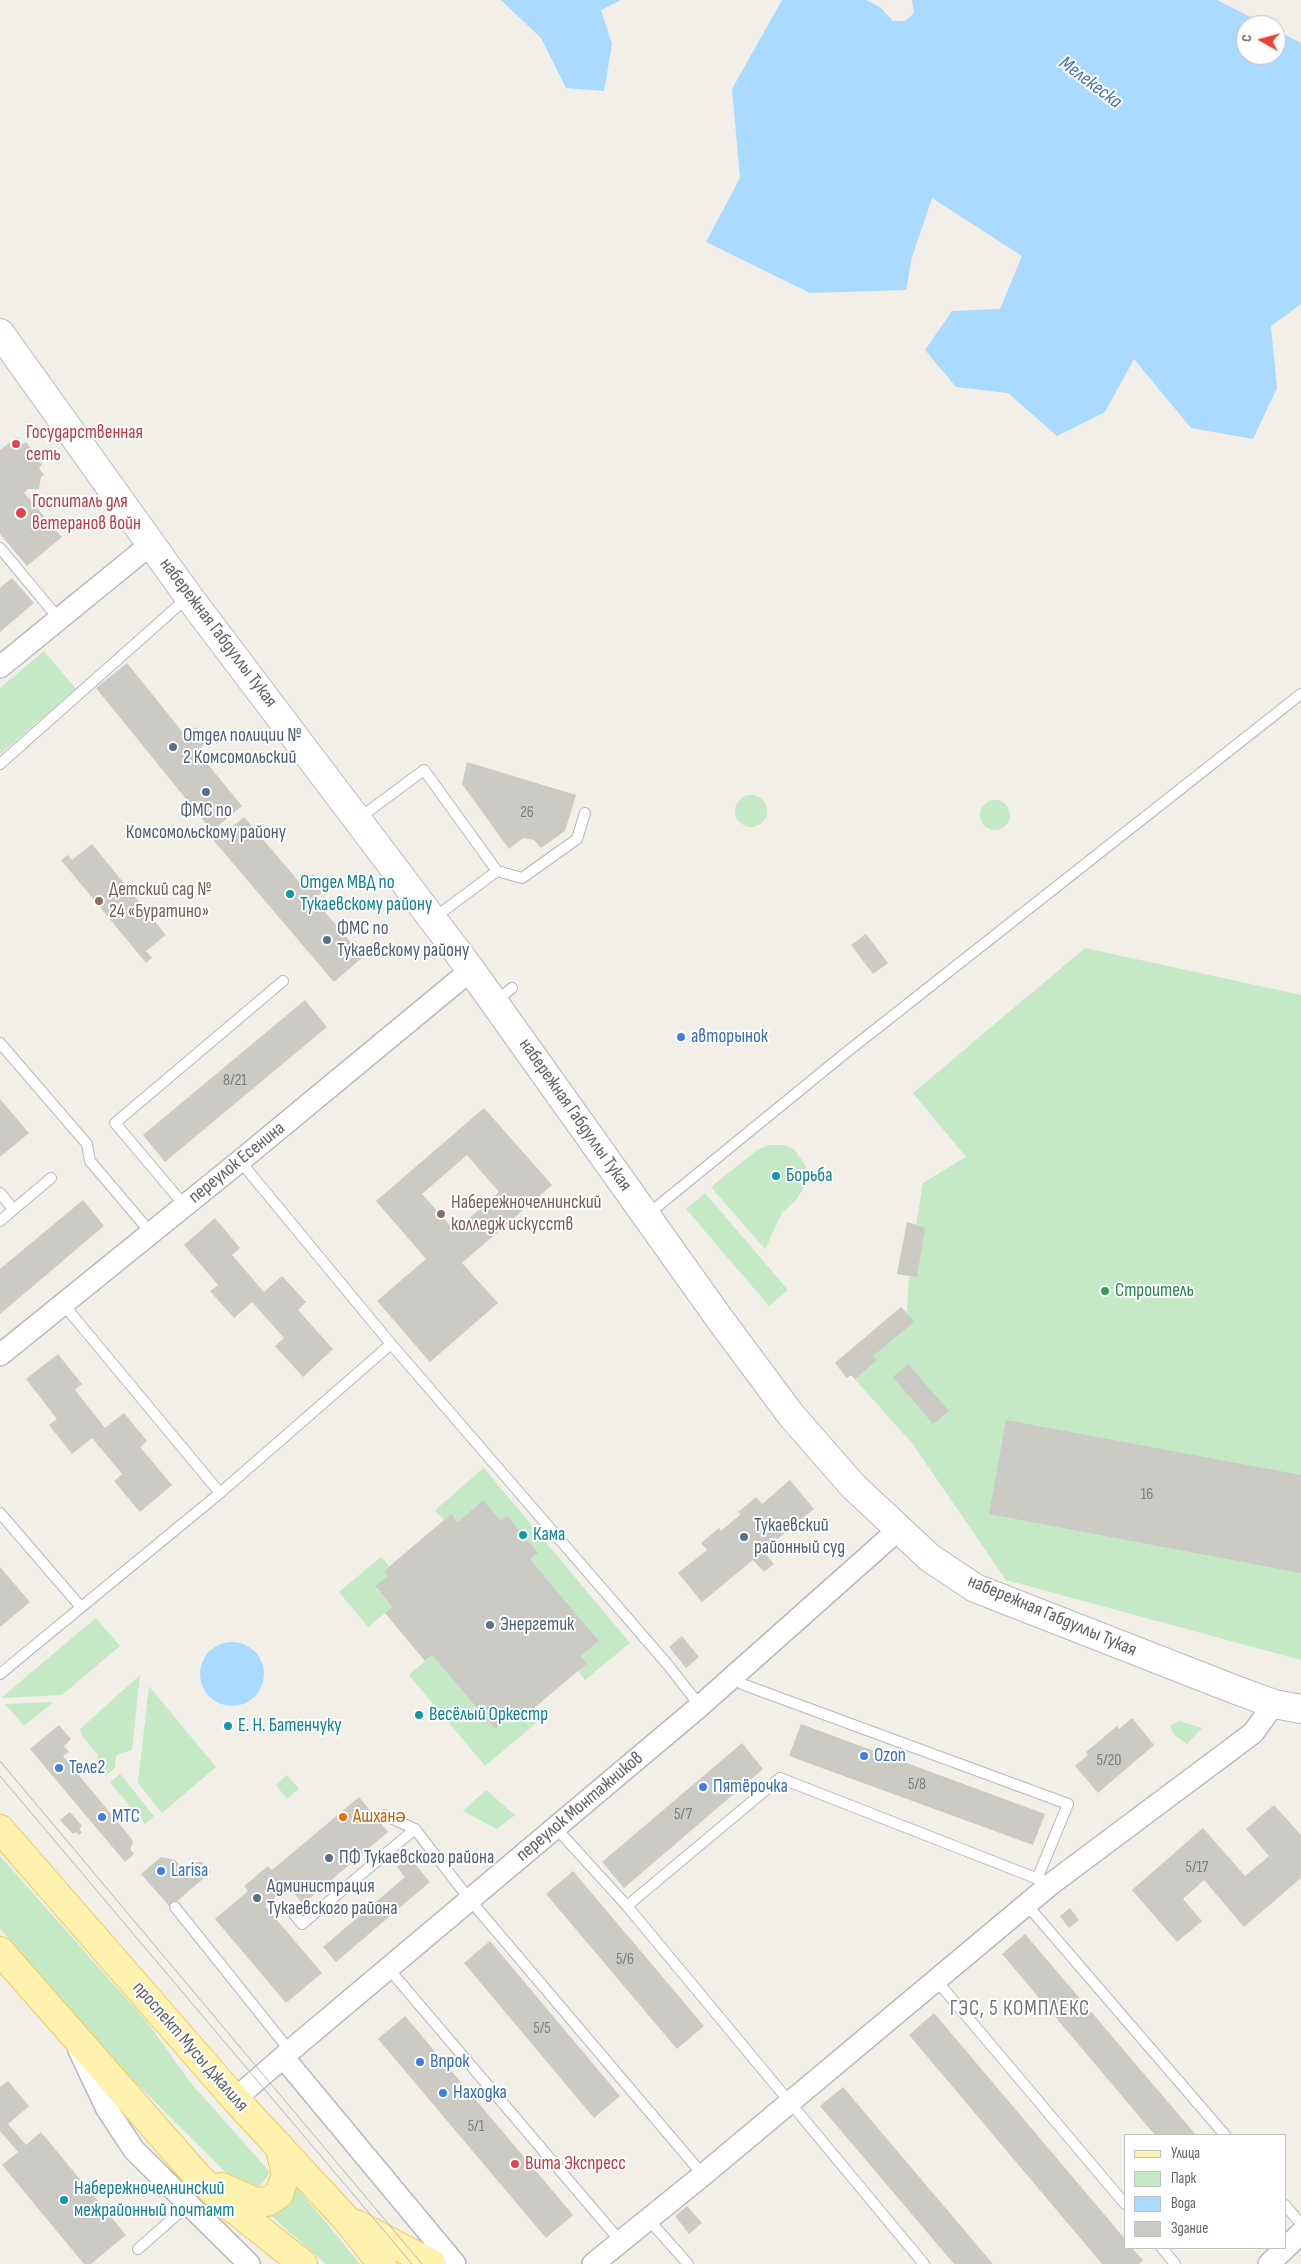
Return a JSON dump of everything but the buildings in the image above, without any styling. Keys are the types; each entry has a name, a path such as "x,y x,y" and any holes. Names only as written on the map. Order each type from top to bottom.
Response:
{"main road":[{"name":"набережная Габдуллы Тукая","path":"0,333 189,596 433,919 472,970 503,995 646,1216 718,1318 791,1415 853,1486 930,1558 975,1588 1274,1704 1301,1709"},
{"name":"проспект Мусы Джалиля","path":"0,1829 235,2099 347,2220 382,2264"},
{"path":"5,1965 72,2033 199,2178 225,2202 303,2264"},
{"path":"199,2178 254,2201 266,2202 279,2194 286,2174 279,2146"},
{"path":"347,2220 432,2264"}],"street":[{"path":"0,667 151,544"},
{"name":"переулок Есенина","path":"0,1355 472,970"},
{"name":"переулок Монтажников","path":"235,2099 700,1706 898,1530"},
{"path":"593,2264 704,2175 790,2101 1027,1906 1044,1882 1253,1733 1274,1704"},
{"path":"72,2033 106,2109 134,2150 249,2264"},
{"path":"286,2054 455,2264"},
{"path":"1286,2248 1301,2233"},
{"path":"1269,2264 1284,2249"}],"lane":[{"path":"0,548 59,619"},
{"path":"0,764 189,596"},
{"path":"646,1216 843,1055 1301,694"},
{"path":"358,819 424,770 497,871 522,878 577,839 585,813"},
{"path":"433,919 497,871"},
{"path":"185,1206 115,1123 283,982"},
{"path":"0,1043 87,1144 90,1161 151,1233"},
{"path":"240,1161 391,1344 668,1665 700,1706"},
{"path":"0,1221 51,1178"},
{"path":"0,1193 14,1209"},
{"path":"64,1304 220,1493"},
{"path":"0,1674 80,1606 93,1598 220,1493 391,1344"},
{"path":"0,1514 80,1606"},
{"path":"627,1906 780,1778 1044,1882 1068,1804 742,1684"},
{"path":"384,1815 415,1829 470,1900 704,2175"},
{"path":"556,1828 627,1906 924,2264"},
{"path":"290,1909 302,1924 415,1829"},
{"path":"1027,1906 1224,2134"},
{"path":"175,1907 286,2054"},
{"path":"388,1968 621,2242"},
{"path":"937,1981 1124,2203"},
{"path":"138,2249 188,2205"},
{"path":"1286,2206 1301,2224"},
{"path":"649,2220 688,2264"},
{"path":"1163,2249 1175,2264"}],"green space":[{"path":"44,651 76,689 0,754 0,688"},
{"path":"751,795 757,796 762,800 766,805 766,817 762,822 757,826 751,827 745,826 740,822 736,817 735,811 736,805 740,800 745,796"},
{"path":"995,800 1001,801 1009,809 1009,821 1001,829 995,830 989,829 981,821 980,815 981,809 989,801"},
{"name":"Строитель","path":"1085,948 1301,995 1301,1660 1006,1580 912,1443 851,1375 847,1378 835,1363 901,1307 907,1313 909,1276 897,1274 907,1222 916,1225 923,1183 966,1157 913,1093"},
{"path":"770,1145 783,1145 794,1149 806,1166 806,1176 804,1187 797,1199 782,1213 765,1249 711,1187 757,1150"},
{"path":"705,1193 788,1290 769,1306 686,1209"},
{"path":"484,1468 630,1643 585,1680 578,1671 587,1664 581,1656 599,1641 530,1559 537,1553 501,1521 483,1500 458,1522 451,1514 444,1520 435,1510"},
{"path":"381,1557 389,1566 384,1571 388,1576 375,1587 392,1607 368,1627 339,1592"},
{"path":"96,1618 120,1646 62,1695 1,1698"},
{"path":"432,1655 495,1729 514,1713 520,1720 528,1713 536,1723 485,1766 409,1675"},
{"path":"140,1675 132,1750 116,1756 115,1768 105,1776 96,1766 98,1755 82,1736 80,1729"},
{"path":"149,1686 216,1767 162,1813 138,1783"},
{"path":"53,1702 24,1726 5,1704"},
{"path":"1179,1721 1202,1728 1187,1744 1174,1735 1170,1726"},
{"path":"120,1774 154,1816 145,1824 110,1782"},
{"path":"287,1775 299,1789 287,1799 276,1785"},
{"path":"486,1790 515,1815 497,1829 463,1811"},
{"path":"0,1856 148,2023 189,2081 270,2172 261,2185 253,2188 229,2176 90,2037 0,1928"},
{"path":"295,2185 360,2264 326,2264 268,2213"}],"water":[{"path":"501,0 621,0 601,10 612,44 604,91 566,88 541,38"},
{"name":"Мелекеска","path":"782,0 866,0 880,7 893,21 905,21 914,13 912,0 1217,0 1246,15 1236,15 1236,65 1286,65 1286,35 1301,43 1301,304 1271,326 1277,388 1253,439 1191,428 1134,359 1105,412 1057,436 1008,393 956,387 925,350 952,311 1000,309 1022,256 932,198 912,257 906,290 810,293 706,242 740,178 732,89"},
{"path":"232,1642 250,1648 258,1656 264,1674 258,1692 250,1700 232,1706 214,1700 206,1692 200,1674 206,1656 214,1648"}],"tram line":[{"path":"0,1761 422,2264"},
{"path":"0,1776 412,2264"}],"place":[{"name":"Государственная сеть","path":"16,444"},
{"name":"Госпиталь для ветеранов войн","path":"21,513"},
{"name":"Отдел полиции № 2 Комсомольский","path":"173,747"},
{"name":"ФМС по Комсомольскому району","path":"206,792"},
{"name":"Отдел МВД по Тукаевскому району","path":"290,894"},
{"name":"Детский сад № 24 «Буратино»","path":"99,901"},
{"name":"ФМС по Тукаевскому району","path":"327,940"},
{"name":"авторынок","path":"681,1037"},
{"name":"Борьба","path":"776,1176"},
{"name":"Набережночелнинский колледж искусств","path":"441,1214"},
{"name":"Строитель","path":"1105,1291"},
{"name":"Кама","path":"523,1535"},
{"name":"Тукаевский районный суд","path":"744,1537"},
{"name":"Энергетик","path":"490,1625"},
{"name":"Весёлый Оркестр","path":"419,1715"},
{"name":"Е. Н. Батенчуку","path":"228,1726"},
{"name":"Ozon","path":"864,1756"},
{"name":"Теле2","path":"59,1768"},
{"name":"Пятёрочка","path":"703,1787"},
{"name":"МТС","path":"102,1817"},
{"name":"Ашханә","path":"343,1817"},
{"name":"ПФ Тукаевского района","path":"329,1858"},
{"name":"Larisa","path":"161,1871"},
{"name":"Администрация Тукаевского района","path":"257,1898"},
{"name":"Впрок","path":"420,2062"},
{"name":"Находка","path":"443,2093"},
{"name":"Вита Экспресс","path":"515,2164"},
{"name":"Набережночелнинский межрайонный почтамт","path":"64,2200"}],"district":[{"name":"ГЭС, 5 КОМПЛЕКС","path":"1020,2010"}]}
